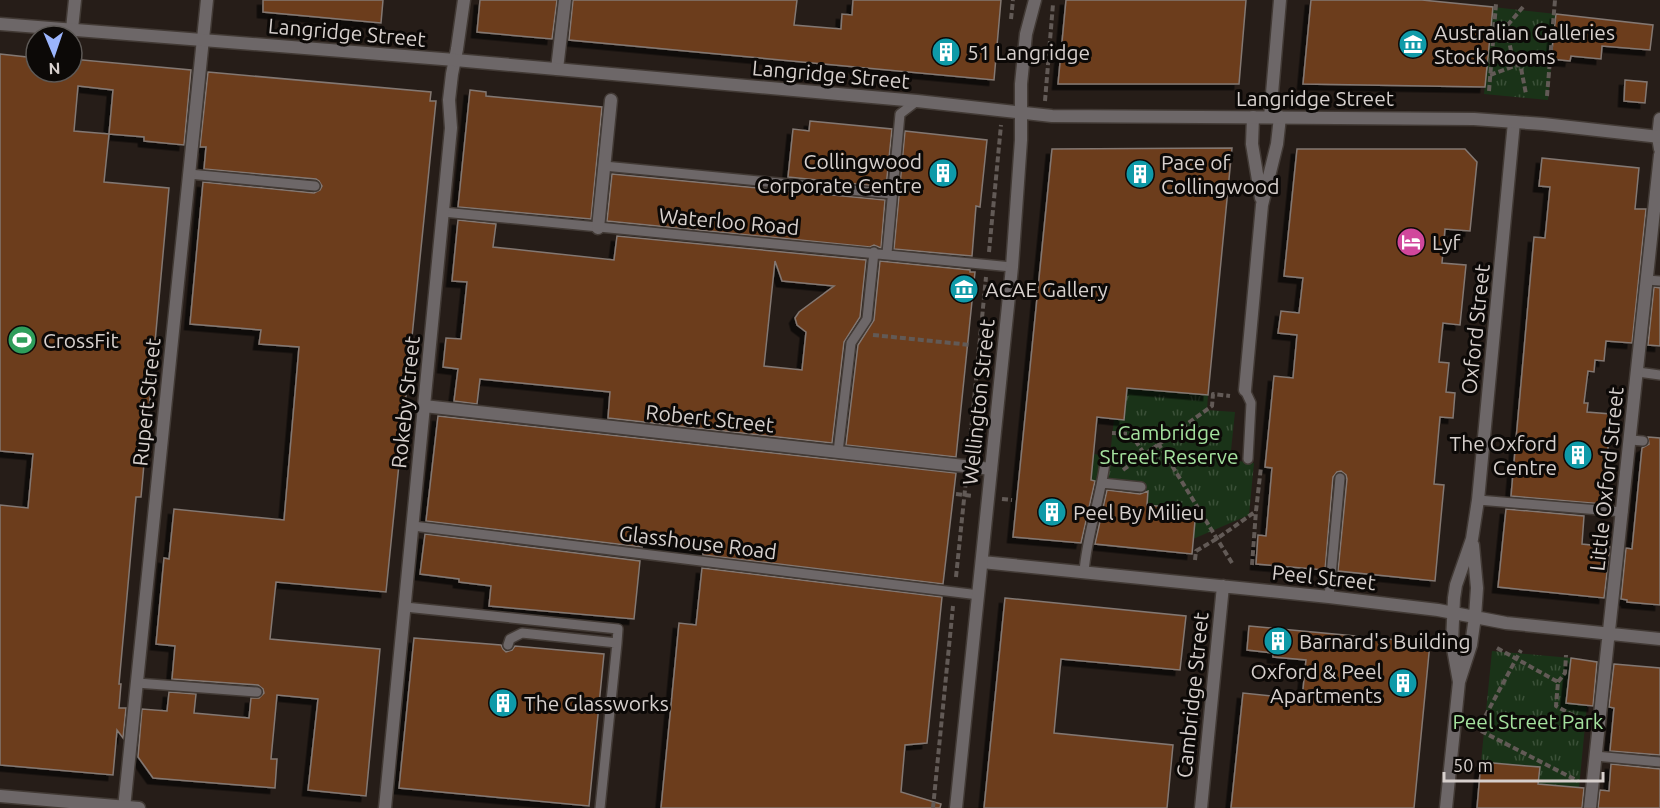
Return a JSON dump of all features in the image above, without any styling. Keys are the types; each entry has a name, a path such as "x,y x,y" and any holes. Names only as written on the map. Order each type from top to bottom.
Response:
{"street":[{"path":"73,24 75,0"},
{"name":"Rupert Street","path":"124,808 207,0"},
{"name":"Rokeby Street","path":"385,808 452,128 449,100 464,0"},
{"path":"557,69 565,0"},
{"name":"Wellington Street","path":"956,808 1012,267 1021,140 1021,84 1026,34 1035,0"},
{"path":"1245,390 1262,205 1277,144 1275,117 1280,0"},
{"name":"Langridge Street","path":"0,24 24,26"},
{"name":"Langridge Street","path":"84,30 917,101 1052,116 1464,118 1514,122 1659,141"},
{"path":"598,228 611,100"},
{"path":"1253,117 1252,144 1262,205"},
{"path":"1659,141 1660,119"},
{"name":"Oxford Street","path":"1459,682 1452,643 1452,613 1456,585 1472,539 1478,500 1514,122"},
{"name":"Little Oxford Street","path":"1590,808 1623,512 1637,440 1638,372 1654,281 1660,155"},
{"name":"Robert Street","path":"424,406 991,469"},
{"name":"Oxford Street","path":"1446,808 1459,682 1471,645 1475,617 1477,588 1472,539"},
{"name":"Peel Street","path":"982,561 1329,597 1452,613 1506,623 1660,639"},
{"name":"Cambridge Street","path":"1201,808 1223,586"},
{"path":"0,796 31,803 139,808"}],"lane":[{"path":"887,253 900,114 917,101"},
{"path":"604,166 892,194"},
{"path":"189,174 315,186"},
{"name":"Waterloo Road","path":"443,212 887,253 1012,267"},
{"path":"838,452 850,343 867,319 874,252"},
{"path":"1638,372 1660,375"},
{"path":"1245,390 1251,403 1248,459"},
{"path":"1084,572 1086,548 1102,483 1106,455"},
{"path":"1329,597 1340,478"},
{"path":"1102,483 1142,487"},
{"path":"1478,500 1623,512"},
{"name":"Glasshouse Road","path":"413,526 979,595"},
{"path":"405,607 618,629 600,808"},
{"path":"508,645 510,639 522,633 617,643"},
{"path":"137,682 257,692"},
{"path":"1595,756 1660,762"}],"path":[{"path":"1011,24 1013,0"},
{"path":"1546,96 1556,0"},
{"path":"1489,91 1496,4"},
{"path":"1523,7 1506,27 1513,60 1521,68 1526,94"},
{"path":"1490,75 1550,53"},
{"path":"933,808 1003,111"},
{"path":"857,333 971,345"},
{"path":"1128,467 1212,406 1213,394"},
{"path":"1112,433 1131,434 1145,455"},
{"path":"1158,443 1232,563"},
{"path":"1252,566 1262,461"},
{"path":"1195,560 1196,551 1256,511"},
{"path":"1497,648 1558,682"},
{"path":"1481,724 1521,650"},
{"path":"1566,655 1565,673 1558,682 1556,706 1598,728"},
{"path":"1481,731 1592,788"}],"green space":[{"path":"1493,7 1556,14 1548,100 1484,94"},
{"name":"Cambridge Street Reserve","path":"1127,388 1208,395 1207,410 1235,412 1230,460 1254,463 1249,515 1193,539 1196,510 1147,505 1148,491 1129,489 1126,492 1091,481 1093,454 1110,456 1114,419 1124,420"},
{"name":"Peel Street Park","path":"1492,651 1571,658 1566,703 1587,705 1579,788 1538,784 1539,767 1481,762"}],"building":[{"path":"263,0 383,0 381,23 263,12"},
{"path":"480,0 557,0 552,39 477,32"},
{"path":"573,0 797,0 794,25 841,29 842,14 852,15 853,0 1001,0 994,80 569,40"},
{"path":"1066,0 1246,0 1239,84 1058,84"},
{"path":"1311,0 1422,0 1493,7 1485,87 1303,84"},
{"path":"1556,14 1653,25 1650,50 1602,46 1601,59 1571,56 1570,61 1551,59"},
{"path":"0,54 24,57 24,84 84,84 84,60 191,70 184,145 144,141 144,137 109,134 104,182 169,188 141,497 136,497 119,684 121,684 119,708 126,708 123,738 117,730 113,775 0,765 0,505 28,508 33,454 0,451","holes":["78,86 113,90 109,134 74,131"]},
{"path":"208,72 431,92 430,101 436,101 386,592 276,582 270,639 380,649 366,796 308,790 318,699 277,695 271,759 277,759 275,788 153,778 138,757 142,709 167,711 169,692 196,694 194,713 249,718 251,698 259,698 264,693 258,685 172,679 175,646 156,644 164,558 169,559 174,509 284,520 299,347 259,344 261,330 190,324 203,182 314,193 322,186 316,179 204,169 206,147 200,147"},
{"path":"1625,80 1647,82 1645,103 1624,101"},
{"path":"470,90 486,92 486,96 602,107 591,219 458,207"},
{"path":"810,121 892,129 886,187 788,177 793,129 809,131"},
{"name":"Collingwood Corporate Centre","path":"905,131 987,140 980,207 976,206 972,256 894,249"},
{"path":"1232,148 1208,395 1127,388 1124,420 1097,417 1091,480 1095,481 1081,543 1013,537 1052,149"},
{"path":"1297,149 1465,149 1477,162 1470,231 1445,229 1442,263 1466,265 1460,325 1443,323 1439,362 1449,363 1446,392 1455,393 1453,418 1440,417 1434,484 1444,485 1435,581 1338,571 1347,479 1341,471 1333,477 1325,570 1256,564 1258,535 1266,536 1272,468 1265,467 1274,376 1293,378 1297,335 1278,333 1281,311 1299,313 1303,278 1284,276"},
{"path":"1542,158 1639,168 1635,209 1646,209 1632,343 1606,341 1604,361 1595,360 1594,372 1588,371 1584,403 1588,403 1587,412 1611,414 1603,504 1511,496 1534,237 1545,238 1550,187 1539,186"},
{"path":"612,174 885,200 881,248 874,245 870,247 607,221"},
{"path":"458,220 496,224 493,247 614,260 617,236 866,260 860,317 844,342 832,443 608,418 610,392 480,379 477,404 454,401 458,369 443,367 446,338 461,339 467,282 452,281","holes":["775,261 782,281 834,286 799,312 795,318 797,325 806,332 802,370 764,366"]},
{"path":"880,261 975,272 956,457 846,445 858,345 874,320"},
{"path":"1654,287 1660,288 1660,346 1648,345"},
{"path":"438,416 956,473 943,584 703,555 703,551 642,544 642,547 426,521"},
{"path":"1648,437 1660,438 1660,605 1627,602 1621,599 1626,548 1632,549 1642,448 1649,444"},
{"path":"1107,490 1140,494 1148,491 1147,505 1196,510 1192,554 1095,544"},
{"path":"1506,509 1584,516 1582,544 1610,547 1604,598 1498,587"},
{"path":"425,534 640,561 634,619 489,606 491,586 420,574"},
{"path":"702,568 942,597 927,743 905,745 901,792 941,804 940,808 661,808 679,623 696,625"},
{"path":"1005,598 1186,616 1180,670 1061,659 1054,733 1173,745 1167,808 984,808"},
{"path":"1249,626 1430,643 1414,808 1231,808 1243,693 1302,699 1306,660 1273,657 1273,653 1247,650"},
{"name":"The Glassworks","path":"414,638 501,645 506,652 515,646 604,654 589,806 399,788"},
{"path":"1571,658 1597,662 1593,706 1566,703"},
{"path":"1614,664 1660,668 1660,755 1610,751 1614,708 1609,707"},
{"path":"1481,762 1540,767 1538,784 1584,788 1582,808 1477,808"},
{"path":"1611,764 1660,769 1660,808 1598,808 1600,790 1609,791"}],"place":[{"name":"Australian Galleries Stock Rooms","path":"1413,44"},
{"name":"51 Langridge","path":"946,52"},
{"name":"Collingwood Corporate Centre","path":"943,173"},
{"name":"Pace of Collingwood","path":"1140,174"},
{"name":"Lyf","path":"1411,242"},
{"name":"ACAE Gallery","path":"964,289"},
{"name":"CrossFit","path":"22,340"},
{"name":"The Oxford Centre","path":"1578,455"},
{"name":"Peel By Milieu","path":"1052,512"},
{"name":"Barnard's Building","path":"1278,641"},
{"name":"Oxford & Peel Apartments","path":"1403,683"},
{"name":"The Glassworks","path":"503,703"}]}
